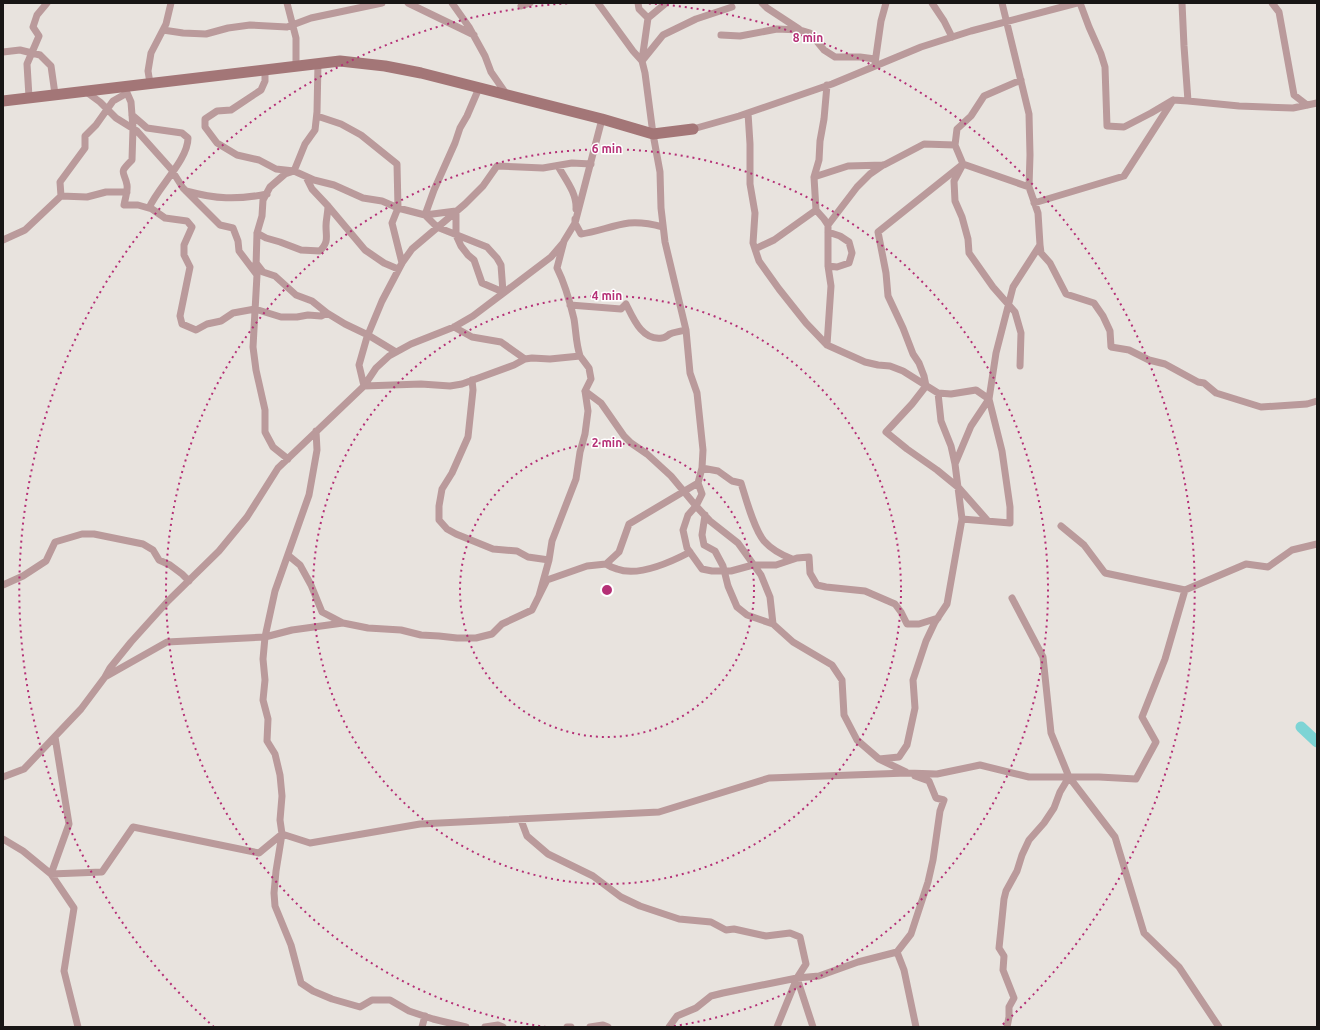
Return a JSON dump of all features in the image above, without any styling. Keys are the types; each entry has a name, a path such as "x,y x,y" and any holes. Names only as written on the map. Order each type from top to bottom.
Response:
{"main road":[{"path":"3,101 85,91 126,90 150,83 340,61 385,66 508,95 602,119 653,134 693,129"}],"street":[{"path":"29,97 27,64 39,36 33,26 37,14 48,3"},
{"path":"150,83 148,71 152,53 166,24 171,3"},
{"path":"287,3 296,38 296,66"},
{"path":"163,30 206,34 228,28 250,25 287,27 311,18 382,3"},
{"path":"408,3 474,35"},
{"path":"452,3 474,35 485,56 491,72 508,95"},
{"path":"521,6 530,3"},
{"path":"598,3 633,52 642,61"},
{"path":"638,3 639,9 648,18"},
{"path":"666,3 648,18 642,61 660,172 665,242 686,330 690,373 697,393 703,450 702,468 698,483 702,494 696,506 688,515 683,530 687,548 702,569 712,571 731,571 754,565 776,565 792,559 809,557 810,573 816,585 865,591 895,604 907,624 919,624 938,618"},
{"path":"762,3 800,30"},
{"path":"875,63 881,21 886,3"},
{"path":"932,3 944,21 952,37"},
{"path":"1002,3 1029,114 1029,187 1038,213 1041,253 1050,264 1066,294 1094,303 1104,316 1110,331 1111,347 1129,350 1149,360 1165,364 1198,382 1204,383 1216,393 1261,407 1307,404 1317,401"},
{"path":"693,129 748,113 827,85 875,63 921,47 1006,21 1078,3 1102,54 1105,67 1107,126 1124,127 1152,114 1173,100 1238,106 1293,108 1317,103"},
{"path":"1182,3 1188,101"},
{"path":"1272,3 1279,12 1294,95 1307,105"},
{"path":"642,61 663,35 696,19 732,7"},
{"path":"720,35 740,36 777,29 800,30 810,32 824,50 835,57 860,57 875,63"},
{"path":"3,52 20,50 40,55 51,66 55,94"},
{"path":"288,459 273,447 265,432 265,410 256,370 253,348 257,275 256,233 262,216 263,200 270,187 285,174 294,171 305,144 315,130 317,116 318,63"},
{"path":"265,70 265,81 261,90 231,110 217,111 204,119 205,127 217,143 237,155 259,160 276,169 294,171 306,177 334,185 363,198 382,201 398,208 425,215 456,211"},
{"path":"1020,366 1020,333 1015,312 993,287 969,253 968,238 962,217 954,200 954,180 962,164 955,145 958,129 971,116 984,96 1021,80"},
{"path":"827,85 824,119 820,141 820,160 814,177 816,210 824,219 828,228 828,266 831,286 827,345"},
{"path":"425,215 460,128 479,88"},
{"path":"61,196 60,182 85,148 85,136 96,125 113,101 126,90 131,102 133,128 132,160 124,169 123,174 128,187 124,205 138,205 149,208 165,218 187,221 192,227 184,246 184,254 190,267 180,316 182,324 196,330 207,324 221,321 233,313 255,309 281,317 308,315 321,316 327,313"},
{"path":"85,91 116,118 137,131 186,190 220,225 233,228 238,240 239,251 257,275"},
{"path":"1034,203 1124,176 1173,100"},
{"path":"748,113 750,184 755,213 753,243 759,261 806,323 827,345 865,362 890,366 903,371 938,393 951,394 976,390 989,399"},
{"path":"132,115 147,128 182,133 188,138 188,146 173,173 163,184 149,208"},
{"path":"317,116 341,124 361,135 397,164 398,208 392,223 400,266"},
{"path":"3,777 24,769 81,709 110,668 131,642 188,580 219,551 247,517 278,468 364,386 376,368 396,352 454,327 473,316 551,257 564,241 575,223 602,119"},
{"path":"828,228 857,187 870,174 884,164 924,144 955,145"},
{"path":"364,386 359,365 368,335 382,301 400,266 412,249 483,186 497,166 543,168 572,163 591,164"},
{"path":"814,177 848,166 884,164"},
{"path":"962,164 1029,187"},
{"path":"962,164 878,232 886,273 888,296 913,354 919,362 926,386 912,404 886,432 959,488 988,521"},
{"path":"558,166 572,191 576,202 575,223 581,234 593,233 629,223 644,223 663,227"},
{"path":"306,177 312,189 366,250 384,263 400,266"},
{"path":"186,190 214,197 231,198 246,198 266,194"},
{"path":"3,240 26,230 61,196 87,197 106,192 126,192"},
{"path":"256,233 301,250 320,251 328,237 326,227 328,206"},
{"path":"755,249 774,240 816,210"},
{"path":"456,211 456,235 461,246 474,260 482,283 503,292"},
{"path":"425,215 437,227 487,247 501,265 503,292"},
{"path":"828,228 849,242 852,253 849,263 837,267 828,266"},
{"path":"539,596 549,560 552,541 576,479 580,452 586,434 588,411 585,391 591,379 589,368 580,356 577,348 574,319 563,279 557,268 564,241"},
{"path":"962,519 1010,523 1010,507 1002,451 989,399 996,353 1013,287 1040,245"},
{"path":"256,263 263,272 275,276 296,295 312,301 327,313 345,324 368,335 396,352"},
{"path":"570,305 620,309 626,304 641,330 646,335 654,338 663,338 669,334 686,330"},
{"path":"454,327 472,336 501,342 525,359"},
{"path":"364,386 421,384 450,386 514,365 525,359 580,356"},
{"path":"472,380 474,390 468,437 452,473 442,489 439,506 439,520 447,529 487,547 517,551 528,557 549,560"},
{"path":"585,391 601,403 624,436 631,443 647,454 672,476 704,515 738,542 761,575 770,597 773,624"},
{"path":"879,759 899,757 907,745 915,708 913,680 926,641 947,604 962,519 955,464 951,446 941,421 938,393"},
{"path":"955,464 971,426 989,399"},
{"path":"316,431 317,450 310,496 276,591 263,659 265,680 263,700 268,719 267,741 274,754 280,775 282,796 280,820 282,834 276,871 274,893 275,906 291,945 301,982 313,991 332,999 360,1007 372,1000 390,1000 408,1011 466,1027"},
{"path":"702,468 718,471 732,481 741,484 752,517 764,540 779,554 792,559"},
{"path":"606,564 619,552 629,524 698,483"},
{"path":"669,1027 677,1016 696,1008 711,996 797,978 819,976 858,962 896,952 911,934 919,911 933,860 940,811 944,800 936,798 929,781 907,773 879,759 857,740 844,715 842,680 832,665 793,642 773,624 747,615 737,607 715,551 704,545 702,535 704,515"},
{"path":"1062,526 1084,545 1105,573 1185,590 1210,578 1246,564 1268,567 1292,550 1317,544"},
{"path":"3,585 23,576 46,561 55,542 82,534 94,534 143,544 153,550 158,560 170,565 188,580"},
{"path":"289,556 300,566 311,585 322,612 343,623 368,628 401,630 421,635 476,638 492,634 502,624 532,610 547,580 587,566 606,564 618,570 633,572 662,565 676,560 690,552"},
{"path":"282,834 310,843 420,824 659,812 769,778 907,773 937,774 980,765 1029,777 1136,779 1156,742 1142,717 1165,658 1185,590"},
{"path":"1012,598 1043,657 1051,733 1068,777 1115,837 1144,933 1179,967 1219,1027"},
{"path":"105,677 167,642 266,637 292,630 343,623"},
{"path":"51,874 69,824 55,737"},
{"path":"1006,1027 1009,1018 1008,1007 1014,998 1009,981 1003,970 1004,956 999,948 1004,899 1006,891 1017,871 1029,840 1044,823 1054,808 1068,777"},
{"path":"521,820 527,836 548,854 593,876 621,897 640,906 680,920 711,922 726,930 734,929 766,936 790,933 800,937 806,964 797,978 777,1027"},
{"path":"51,874 102,872 133,827 259,853 282,834"},
{"path":"3,839 23,851 51,874 74,908 64,971 78,1027"},
{"path":"896,952 904,970 916,1027"},
{"path":"797,978 813,1027"},
{"path":"422,1027 425,1016"},
{"path":"485,1027 498,1025 503,1027"},
{"path":"590,1027 603,1025 608,1027"}],"waterway":[{"path":"1301,727 1317,742"}]}
